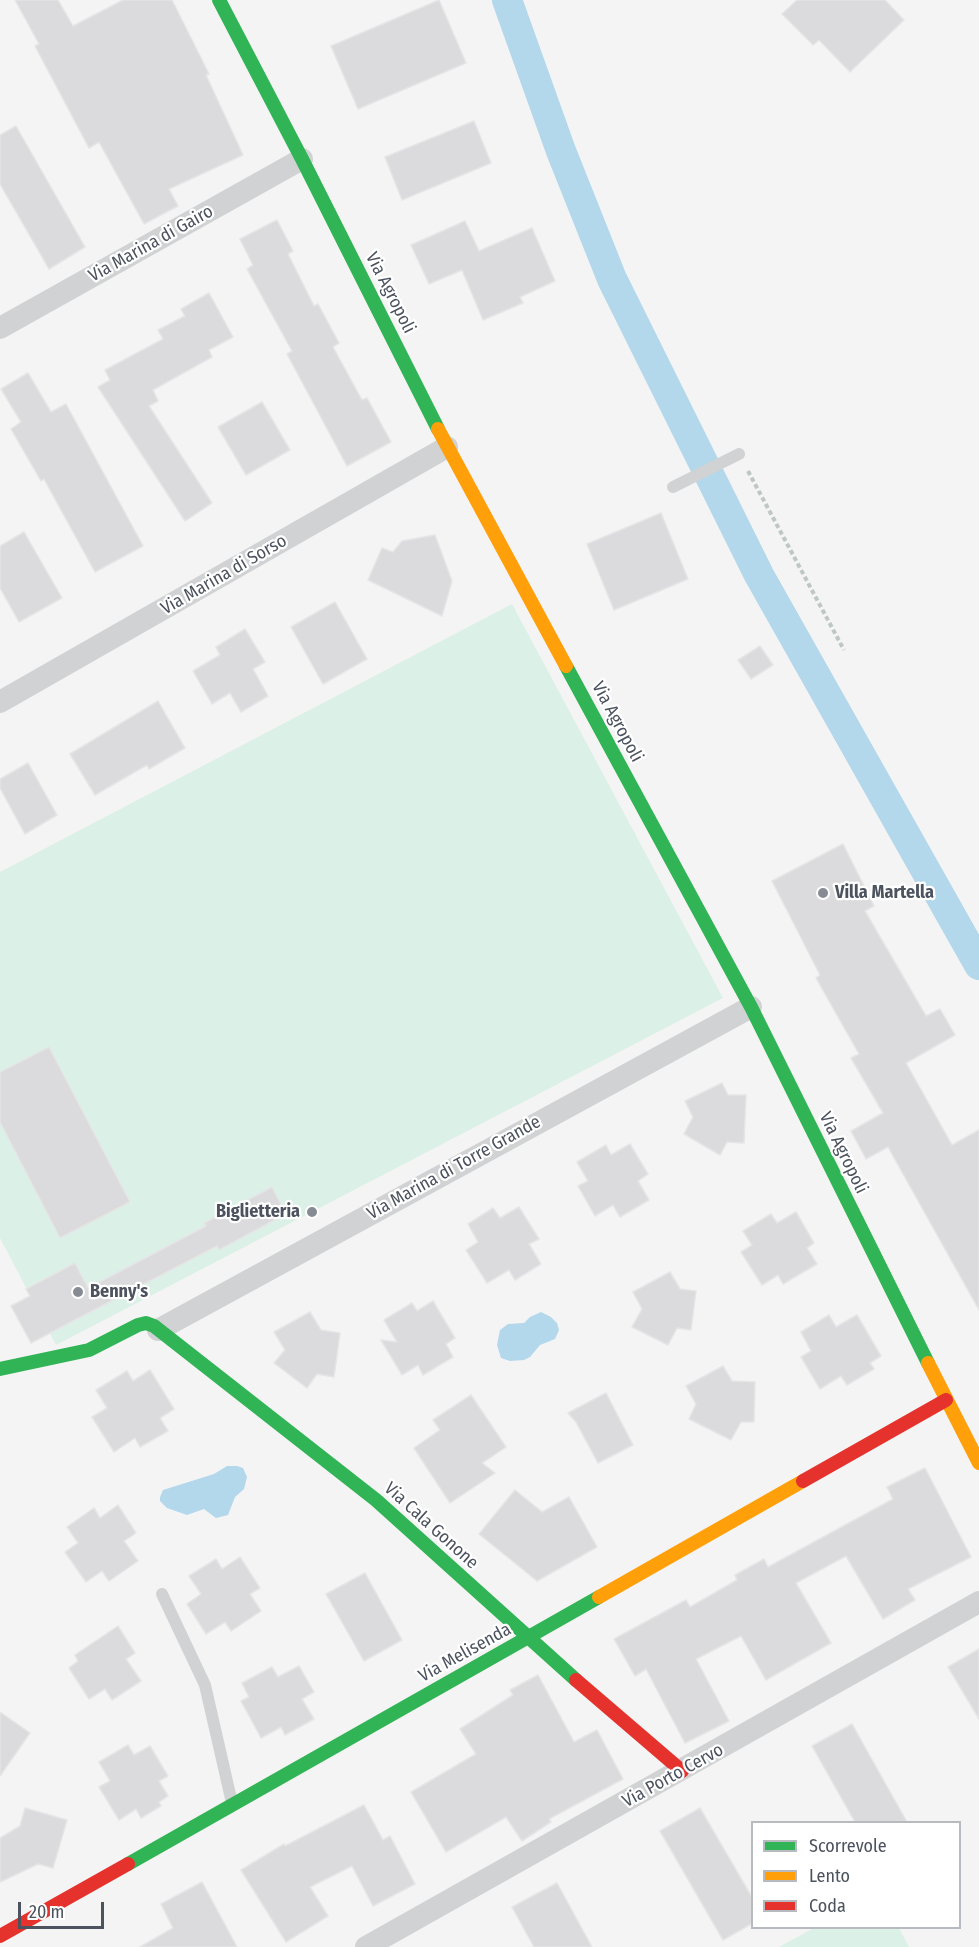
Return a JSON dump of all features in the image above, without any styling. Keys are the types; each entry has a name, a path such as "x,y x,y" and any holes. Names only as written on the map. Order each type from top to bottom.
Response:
{"street":[{"name":"Via Agropoli","path":"219,0 447,447 751,1007 979,1462"},
{"name":"Via Marina di Gairo","path":"0,328 302,159"},
{"name":"Via Marina di Sorso","path":"0,702 447,447"},
{"name":"Via Marina di Torre Grande","path":"0,1369 89,1350 138,1325 152,1326 751,1007"},
{"name":"Via Cala Gonone","path":"152,1326 376,1500 528,1638 681,1771"},
{"name":"Via Melisenda","path":"0,1936 946,1400"},
{"name":"Via Porto Cervo","path":"366,1947 979,1602"}],"lane":[{"path":"673,487 739,454"},
{"path":"162,1594 205,1685 232,1804"}],"path":[{"path":"739,454 844,650"}],"green space":[{"path":"512,604 723,998 56,1345 0,1238 0,872"},
{"path":"812,1929 900,1929 909,1947 779,1947"}],"water":[{"path":"541,1312 557,1323 559,1330 555,1339 540,1345 530,1357 524,1360 510,1361 501,1358 497,1345 500,1330 508,1324 524,1323"},
{"path":"227,1466 243,1468 247,1477 244,1489 235,1497 228,1515 216,1518 204,1509 187,1515 167,1508 160,1501 163,1490 214,1474"}],"building":[{"path":"15,0 58,0 73,26 123,0 172,0 209,74 206,75 243,155 169,189 178,206 144,224 99,142 89,148 35,46 39,44"},
{"path":"439,0 466,63 358,109 331,46"},
{"path":"797,0 885,0 904,20 850,72 819,40 813,45 782,14"},
{"path":"474,121 491,163 402,200 385,157"},
{"path":"16,126 85,247 49,269 0,184 0,135"},
{"path":"277,220 293,251 288,254 314,306 318,304 339,343 333,347 362,400 367,398 391,442 347,466 287,354 292,351 247,269 253,265 240,239"},
{"path":"465,221 479,251 532,228 555,281 520,297 523,303 483,320 462,270 429,284 411,245"},
{"path":"209,293 233,337 209,350 212,357 153,390 158,401 149,406 212,503 185,521 98,387 110,380 105,370 163,339 158,330 185,316 181,309"},
{"path":"28,373 51,412 66,404 143,546 95,572 44,479 41,481 11,429 21,422 1,389"},
{"path":"262,402 290,450 246,475 218,427"},
{"path":"661,513 688,579 614,610 587,544"},
{"path":"24,532 62,598 19,622 0,588 0,546"},
{"path":"435,535 452,581 442,616 368,580 382,548 393,552 402,541"},
{"path":"335,602 367,659 323,684 291,627"},
{"path":"245,629 265,662 253,669 268,696 241,712 230,693 212,704 193,671 220,655 216,647"},
{"path":"760,646 773,665 751,679 738,660"},
{"path":"158,701 185,748 149,769 147,765 95,795 70,754"},
{"path":"28,763 57,815 25,834 0,788 0,779"},
{"path":"843,844 874,906 865,911 926,1016 940,1009 955,1035 906,1063 952,1145 979,1130 979,1310 888,1147 866,1159 851,1131 883,1113 851,1058 859,1054 816,978 820,975 772,881"},
{"path":"49,1047 130,1202 60,1238 0,1122 0,1072"},
{"path":"722,1083 728,1095 746,1095 744,1143 727,1142 720,1155 684,1134 693,1117 685,1101"},
{"path":"630,1144 648,1174 638,1181 649,1200 620,1217 613,1205 595,1216 578,1186 588,1181 577,1162 606,1145 611,1155"},
{"name":"Benny's","path":"272,1187 286,1214 219,1250 217,1246 31,1343 11,1306 30,1296 26,1289 75,1263 88,1288 206,1226 204,1223"},
{"path":"519,1207 539,1239 529,1244 541,1264 515,1280 509,1270 487,1283 466,1250 478,1242 468,1224 493,1208 500,1218"},
{"path":"796,1212 814,1243 807,1248 817,1264 783,1284 778,1275 762,1285 741,1252 752,1245 743,1231 771,1214 777,1223"},
{"path":"670,1272 680,1289 696,1291 691,1330 677,1328 668,1345 632,1327 642,1309 633,1292"},
{"path":"433,1301 455,1338 446,1344 453,1357 423,1375 418,1365 402,1375 381,1340 397,1342 384,1320 412,1303 417,1311"},
{"path":"310,1312 321,1330 340,1333 334,1377 317,1374 307,1388 274,1363 285,1350 274,1332"},
{"path":"829,1315 836,1327 857,1315 881,1356 870,1363 874,1369 847,1385 841,1376 820,1389 801,1357 811,1351 801,1332"},
{"path":"723,1366 732,1381 755,1382 754,1422 741,1422 731,1440 689,1419 696,1404 686,1386"},
{"path":"150,1370 174,1409 160,1418 168,1431 140,1447 135,1438 114,1452 92,1417 107,1408 96,1390 127,1371 133,1381"},
{"path":"606,1393 633,1445 598,1463 576,1422 568,1413"},
{"path":"471,1395 506,1447 482,1463 495,1473 450,1503 414,1448 440,1430 433,1420"},
{"path":"925,1468 971,1557 908,1589 915,1600 883,1619 846,1556 796,1583 831,1643 766,1680 741,1636 696,1659 729,1721 685,1743 646,1669 635,1676 614,1639 686,1600 690,1607 737,1580 735,1575 764,1559 768,1567 893,1499 887,1487"},
{"path":"515,1490 542,1512 569,1497 597,1547 537,1581 479,1534"},
{"path":"118,1505 136,1533 124,1541 138,1561 109,1581 102,1571 86,1582 65,1552 78,1543 67,1527 94,1508 100,1518"},
{"path":"240,1557 260,1588 250,1594 261,1611 231,1631 225,1622 206,1634 187,1604 201,1594 189,1576 216,1559 222,1569"},
{"path":"365,1573 402,1640 364,1661 326,1594"},
{"path":"118,1626 135,1653 126,1659 141,1681 112,1700 105,1689 89,1699 69,1668 78,1661 75,1655"},
{"path":"979,1649 979,1719 948,1667"},
{"path":"299,1666 314,1692 302,1699 314,1719 285,1735 281,1727 261,1738 241,1701 249,1697 242,1683 272,1667 278,1677"},
{"path":"538,1675 574,1742 597,1730 623,1779 549,1819 551,1822 522,1841 506,1817 446,1852 411,1792 476,1754 460,1729 513,1695 510,1690"},
{"path":"0,1712 30,1733 0,1776"},
{"path":"852,1724 906,1821 854,1821 812,1746"},
{"path":"128,1745 134,1755 150,1746 168,1776 159,1781 168,1796 159,1802 161,1806 141,1818 136,1809 119,1820 99,1787 110,1781 99,1762"},
{"path":"364,1805 383,1840 390,1836 415,1884 373,1906 352,1866 310,1887 328,1916 286,1942 241,1870 284,1844 285,1846"},
{"path":"25,1808 67,1820 53,1868 38,1864 0,1882 0,1838 20,1826"},
{"path":"700,1808 751,1896 751,1924 723,1940 660,1831"},
{"path":"202,1882 237,1947 140,1947 173,1928 161,1904"},
{"path":"557,1883 592,1947 534,1947 512,1907"}],"waterway":[{"path":"507,0 561,151 612,279 759,575 979,965"}],"traffic: fast":[{"path":"219,0 438,429"},
{"path":"566,666 751,1007 928,1363"},
{"path":"0,1369 89,1350 138,1325 146,1323 154,1326 376,1500 576,1680"},
{"path":"128,1864 599,1597"}],"traffic: slow":[{"path":"438,429 566,666"},
{"path":"928,1363 979,1463"},
{"path":"599,1597 803,1481"}],"traffic: jam":[{"path":"803,1481 946,1400"},
{"path":"576,1680 682,1771"},
{"path":"0,1936 128,1864"}],"place":[{"name":"Villa Martella","path":"823,893"},
{"name":"Biglietteria","path":"312,1212"},
{"name":"Benny's","path":"78,1292"}]}
